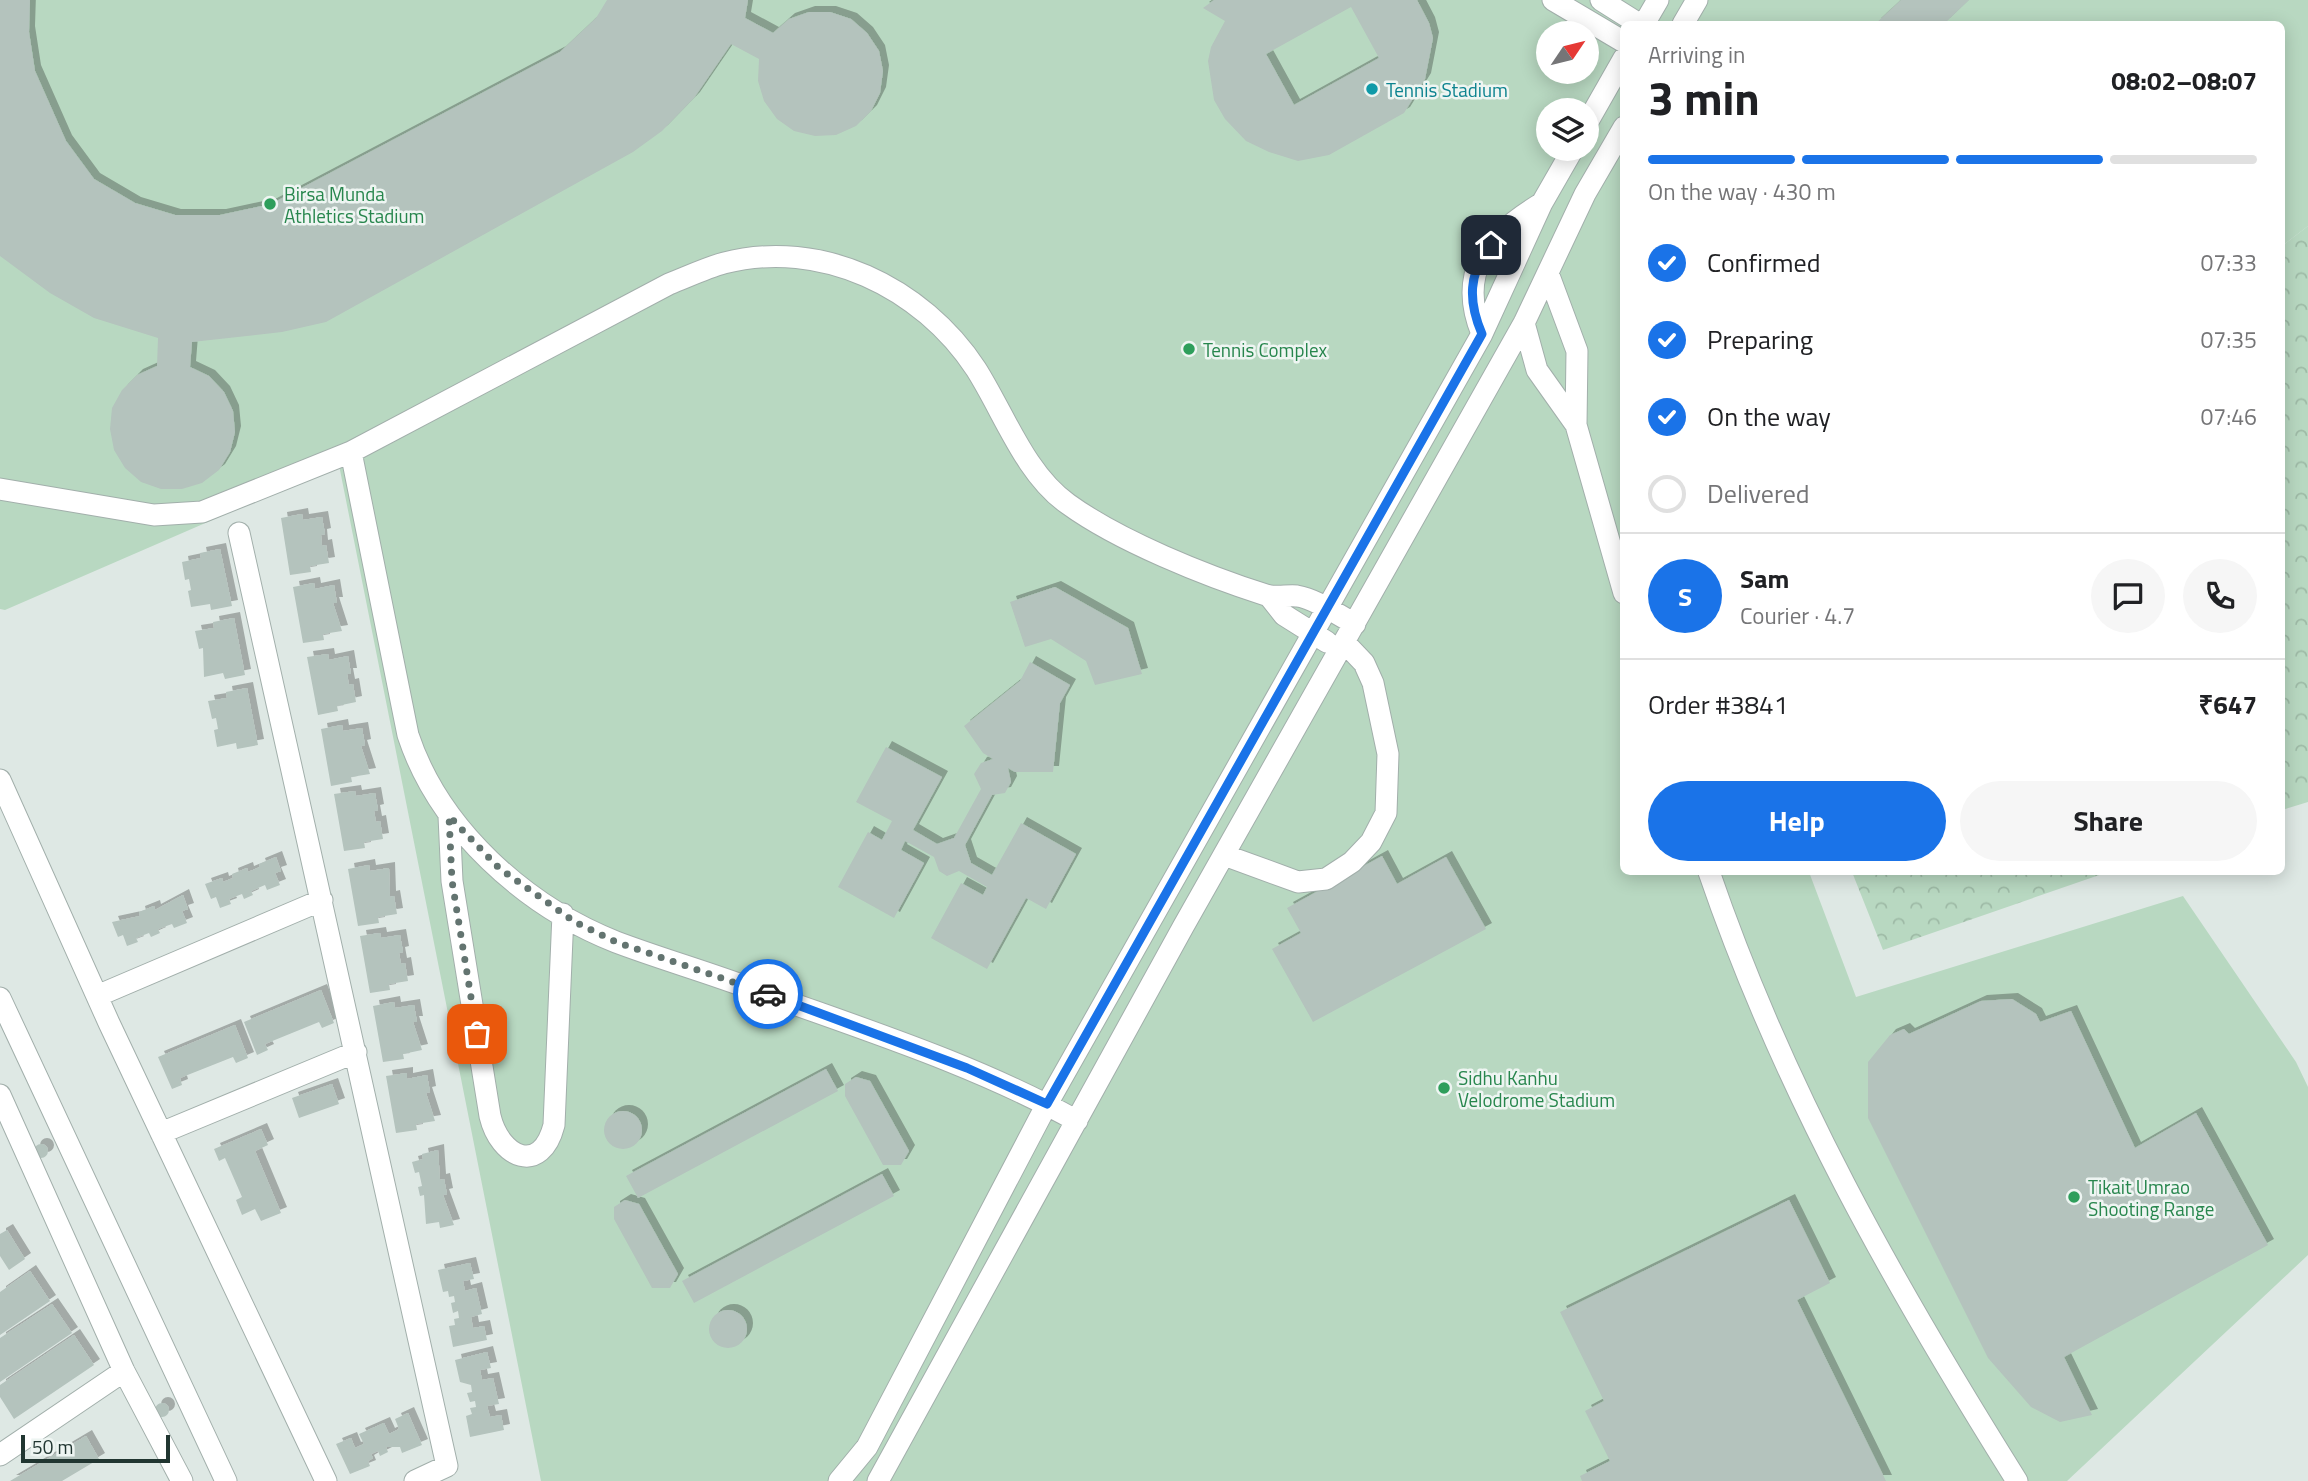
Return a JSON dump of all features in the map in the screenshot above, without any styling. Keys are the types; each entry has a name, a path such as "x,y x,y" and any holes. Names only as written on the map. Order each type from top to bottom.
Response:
{"street":[{"path":"1553,0 1620,40"},
{"path":"1601,0 1634,21"},
{"path":"1646,21 1658,0"},
{"path":"1685,21 1697,0"},
{"path":"1599,102 1620,65"},
{"path":"878,1481 1224,855 1524,323 1585,194 1620,134"},
{"path":"839,1481 867,1447 1047,1104 1482,334 1542,203 1566,161"},
{"path":"1482,334 1473,312 1471,281 1478,261 1504,229 1542,203"},
{"path":"0,489 96,508 154,515 202,512 351,452 669,284 725,263 780,256 828,261 871,277 944,327 975,368 1039,474 1067,503 1157,551 1269,596 1299,596 1327,610 1364,663 1373,683 1388,754 1386,813 1371,842 1352,862 1326,879 1298,882 1224,855"},
{"path":"1548,273 1577,351 1576,425 1620,579"},
{"path":"1471,281 1503,289"},
{"path":"1524,323 1537,370 1576,425"},
{"path":"351,452 408,735 430,790 449,816 499,868 563,914 616,942 680,962 967,1068 1047,1104 1077,1121"},
{"path":"239,533 323,900 447,1466 415,1481"},
{"path":"1269,596 1284,615 1314,634 1346,639"},
{"path":"0,780 97,996 326,1481"},
{"path":"449,816 452,881 490,1116 499,1142 515,1154 527,1156 541,1152 548,1145 554,1125 563,914"},
{"path":"1710,875 1760,1005 1835,1172 1935,1350 2017,1481"},
{"path":"97,996 323,900"},
{"path":"0,998 226,1481"},
{"path":"161,1133 356,1052"},
{"path":"0,1095 124,1371 182,1481"},
{"path":"0,1455 124,1371"}],"green space":[{"path":"0,0 2308,0 2308,226 2285,244 2285,21 1620,21 1620,875 1810,875 1856,997 2183,896 2296,1062 2308,1087 2308,1255 2067,1481 541,1481 339,465 5,610 0,609"},
{"path":"2308,226 2308,802 2285,809 2285,244"},
{"path":"1853,875 2099,875 1883,950"}],"building":[{"name":"Birsa Munda Athletics Stadium","path":"0,0 30,0 29,32 35,71 66,141 94,179 135,203 175,215 220,215 271,204 560,52 596,18 607,0 748,0 745,18 773,33 789,19 809,12 830,12 851,19 867,33 879,51 883,71 880,93 871,111 856,126 836,135 815,136 794,131 777,119 764,101 758,81 759,59 731,44 694,98 662,131 633,152 326,322 282,332 192,342 190,367 209,376 224,392 233,411 235,432 230,452 219,470 202,483 182,489 161,489 141,482 125,468 114,450 110,429 112,408 122,390 137,375 157,366 158,338 94,318 50,293 0,256"},
{"name":"Tennis Stadium","path":"1214,0 1417,0 1429,23 1433,38 1425,79 1404,113 1329,155 1298,161 1269,152 1246,141 1225,119 1214,100 1208,61 1211,47 1225,21 1203,8","holes":["1351,7 1379,58 1294,105 1266,54"]},
{"path":"1901,0 1969,0 1947,21 1878,21"},
{"path":"302,514 303,520 322,517 325,534 321,535 322,546 326,545 329,563 310,566 311,572 290,575 281,518"},
{"path":"220,549 232,606 211,610 210,604 191,607 189,579 185,580 182,562 201,558 200,553"},
{"path":"314,583 315,589 334,585 337,603 333,603 342,631 323,634 324,640 303,643 293,587"},
{"path":"1055,587 1128,628 1142,674 1095,685 1086,661 1051,639 1025,647 1010,602"},
{"path":"234,618 245,675 225,679 223,673 204,677 203,648 199,649 195,631 214,628 213,622"},
{"path":"328,654 329,660 348,656 351,674 347,674 349,685 353,684 356,702 337,706 338,711 318,715 307,657"},
{"path":"1030,662 1070,685 1060,703 1053,772 1015,772 1008,768 1011,782 1005,793 992,795 965,845 971,863 992,875 1021,823 1076,854 1046,909 1026,898 987,969 931,938 961,883 983,895 987,887 959,871 947,876 939,871 934,857 905,841 901,850 924,863 894,918 838,887 868,832 882,840 892,821 856,802 886,747 942,777 913,830 937,844 954,838 981,789 974,774 981,763 993,759 983,753 964,726 1020,681"},
{"path":"247,688 258,745 237,749 236,743 217,747 214,730 218,729 216,718 212,719 208,701 227,698 226,692"},
{"path":"342,725 343,731 362,728 365,745 361,746 370,774 351,777 352,782 331,786 321,729"},
{"path":"355,791 356,796 375,793 378,810 374,811 376,822 380,821 383,839 364,842 365,848 344,851 334,794"},
{"path":"1382,856 1397,884 1446,857 1486,929 1313,1022 1272,949 1301,933 1287,908"},
{"path":"276,857 281,871 275,873 280,885 267,890 265,885 251,891 253,895 244,899 242,894 229,899 231,904 220,908 216,897 211,899 205,884 222,878 223,882 233,878 232,874 247,868 248,872"},
{"path":"369,865 370,871 389,868 390,897 394,896 397,914 378,917 379,923 358,926 348,869"},
{"path":"183,895 188,909 182,911 187,923 174,928 172,924 158,929 160,933 151,937 149,933 136,938 138,942 127,946 123,935 118,937 112,922 140,916 139,912 154,906 155,910"},
{"path":"380,933 381,938 400,935 403,952 399,953 401,964 405,963 408,981 389,984 390,990 370,993 360,936"},
{"path":"321,990 334,1023 322,1028 319,1022 265,1044 268,1050 257,1055 244,1022"},
{"name":"Tikait Umrao Shooting Range","path":"2012,999 2036,1014 2040,1022 2071,1011 2135,1148 2196,1113 2268,1245 2064,1357 2092,1415 2060,1422 2031,1407 1988,1358 1868,1118 1868,1062 1890,1035 1904,1029 1909,1034 1981,1001"},
{"path":"394,1002 395,1008 414,1005 417,1022 413,1022 422,1050 403,1054 404,1059 383,1062 373,1006"},
{"path":"235,1025 248,1058 236,1063 233,1057 180,1078 182,1085 172,1089 158,1057"},
{"path":"826,1069 838,1091 638,1198 626,1176"},
{"path":"407,1073 407,1079 427,1075 430,1092 426,1093 435,1121 416,1124 417,1130 396,1133 386,1076"},
{"path":"856,1077 870,1081 909,1151 901,1165 883,1165 845,1096 845,1084"},
{"path":"332,1084 339,1104 299,1118 292,1098"},
{"path":"623,1111 636,1117 642,1130 636,1143 623,1149 610,1143 604,1130 610,1117"},
{"path":"261,1129 268,1145 255,1151 281,1213 261,1221 255,1209 242,1215 236,1200 242,1197 225,1158 219,1161 214,1149"},
{"path":"41,1144 46,1146 46,1156 41,1158 36,1156 34,1151 36,1146"},
{"path":"438,1150 440,1180 444,1179 447,1194 443,1195 454,1225 440,1228 439,1222 426,1224 424,1195 420,1196 418,1187 422,1186 419,1172 415,1173 412,1162 423,1159 422,1154"},
{"path":"882,1174 894,1196 694,1303 682,1281"},
{"path":"625,1200 639,1204 678,1274 670,1288 652,1288 614,1219 614,1207"},
{"path":"1789,1200 1830,1283 1797,1300 1886,1481 1582,1481 1580,1476 1610,1461 1585,1411 1604,1401 1560,1312"},
{"path":"7,1230 25,1259 9,1270 0,1256 0,1234"},
{"path":"470,1263 474,1279 463,1281 465,1291 476,1288 482,1314 471,1317 473,1328 484,1326 487,1340 453,1347 449,1326 455,1325 454,1319 459,1318 458,1311 453,1313 451,1303 455,1302 454,1296 449,1297 448,1291 443,1292 438,1270"},
{"path":"30,1271 50,1301 0,1335 0,1292"},
{"path":"52,1304 72,1333 0,1382 0,1338"},
{"path":"728,1310 741,1316 747,1329 741,1342 728,1348 715,1342 709,1329 715,1316"},
{"path":"74,1335 94,1365 14,1419 0,1397 0,1385"},
{"path":"487,1352 491,1368 480,1370 482,1380 493,1378 499,1404 487,1406 490,1417 501,1415 504,1430 470,1437 466,1416 472,1414 470,1408 476,1407 475,1401 470,1402 467,1393 472,1392 471,1385 460,1382 455,1360"},
{"path":"159,1403 165,1403 169,1410 165,1417 159,1417 155,1413 155,1407"},
{"path":"408,1413 422,1445 402,1453 400,1447 386,1447 388,1452 380,1456 378,1451 371,1454 373,1458 368,1461 370,1466 350,1474 336,1444 351,1438 355,1448 364,1444 359,1434 384,1423 389,1434 399,1429 395,1419"},
{"path":"86,1436 99,1459 62,1481 10,1481"}],"way so far":[{"path":"477,1034 452,881 449,816 472,843 499,868 575,922 616,942 768,994"}],"place":[{"name":"Tennis Stadium","path":"1372,89"},
{"name":"Birsa Munda Athletics Stadium","path":"270,204"},
{"name":"Tennis Complex","path":"1189,349"},
{"name":"Sidhu Kanhu Velodrome Stadium","path":"1444,1088"},
{"name":"Tikait Umrao Shooting Range","path":"2074,1197"}],"route":[{"path":"768,994 967,1068 1047,1104 1261,730 1482,334 1473,312 1471,281 1478,261 1491,245"}]}
